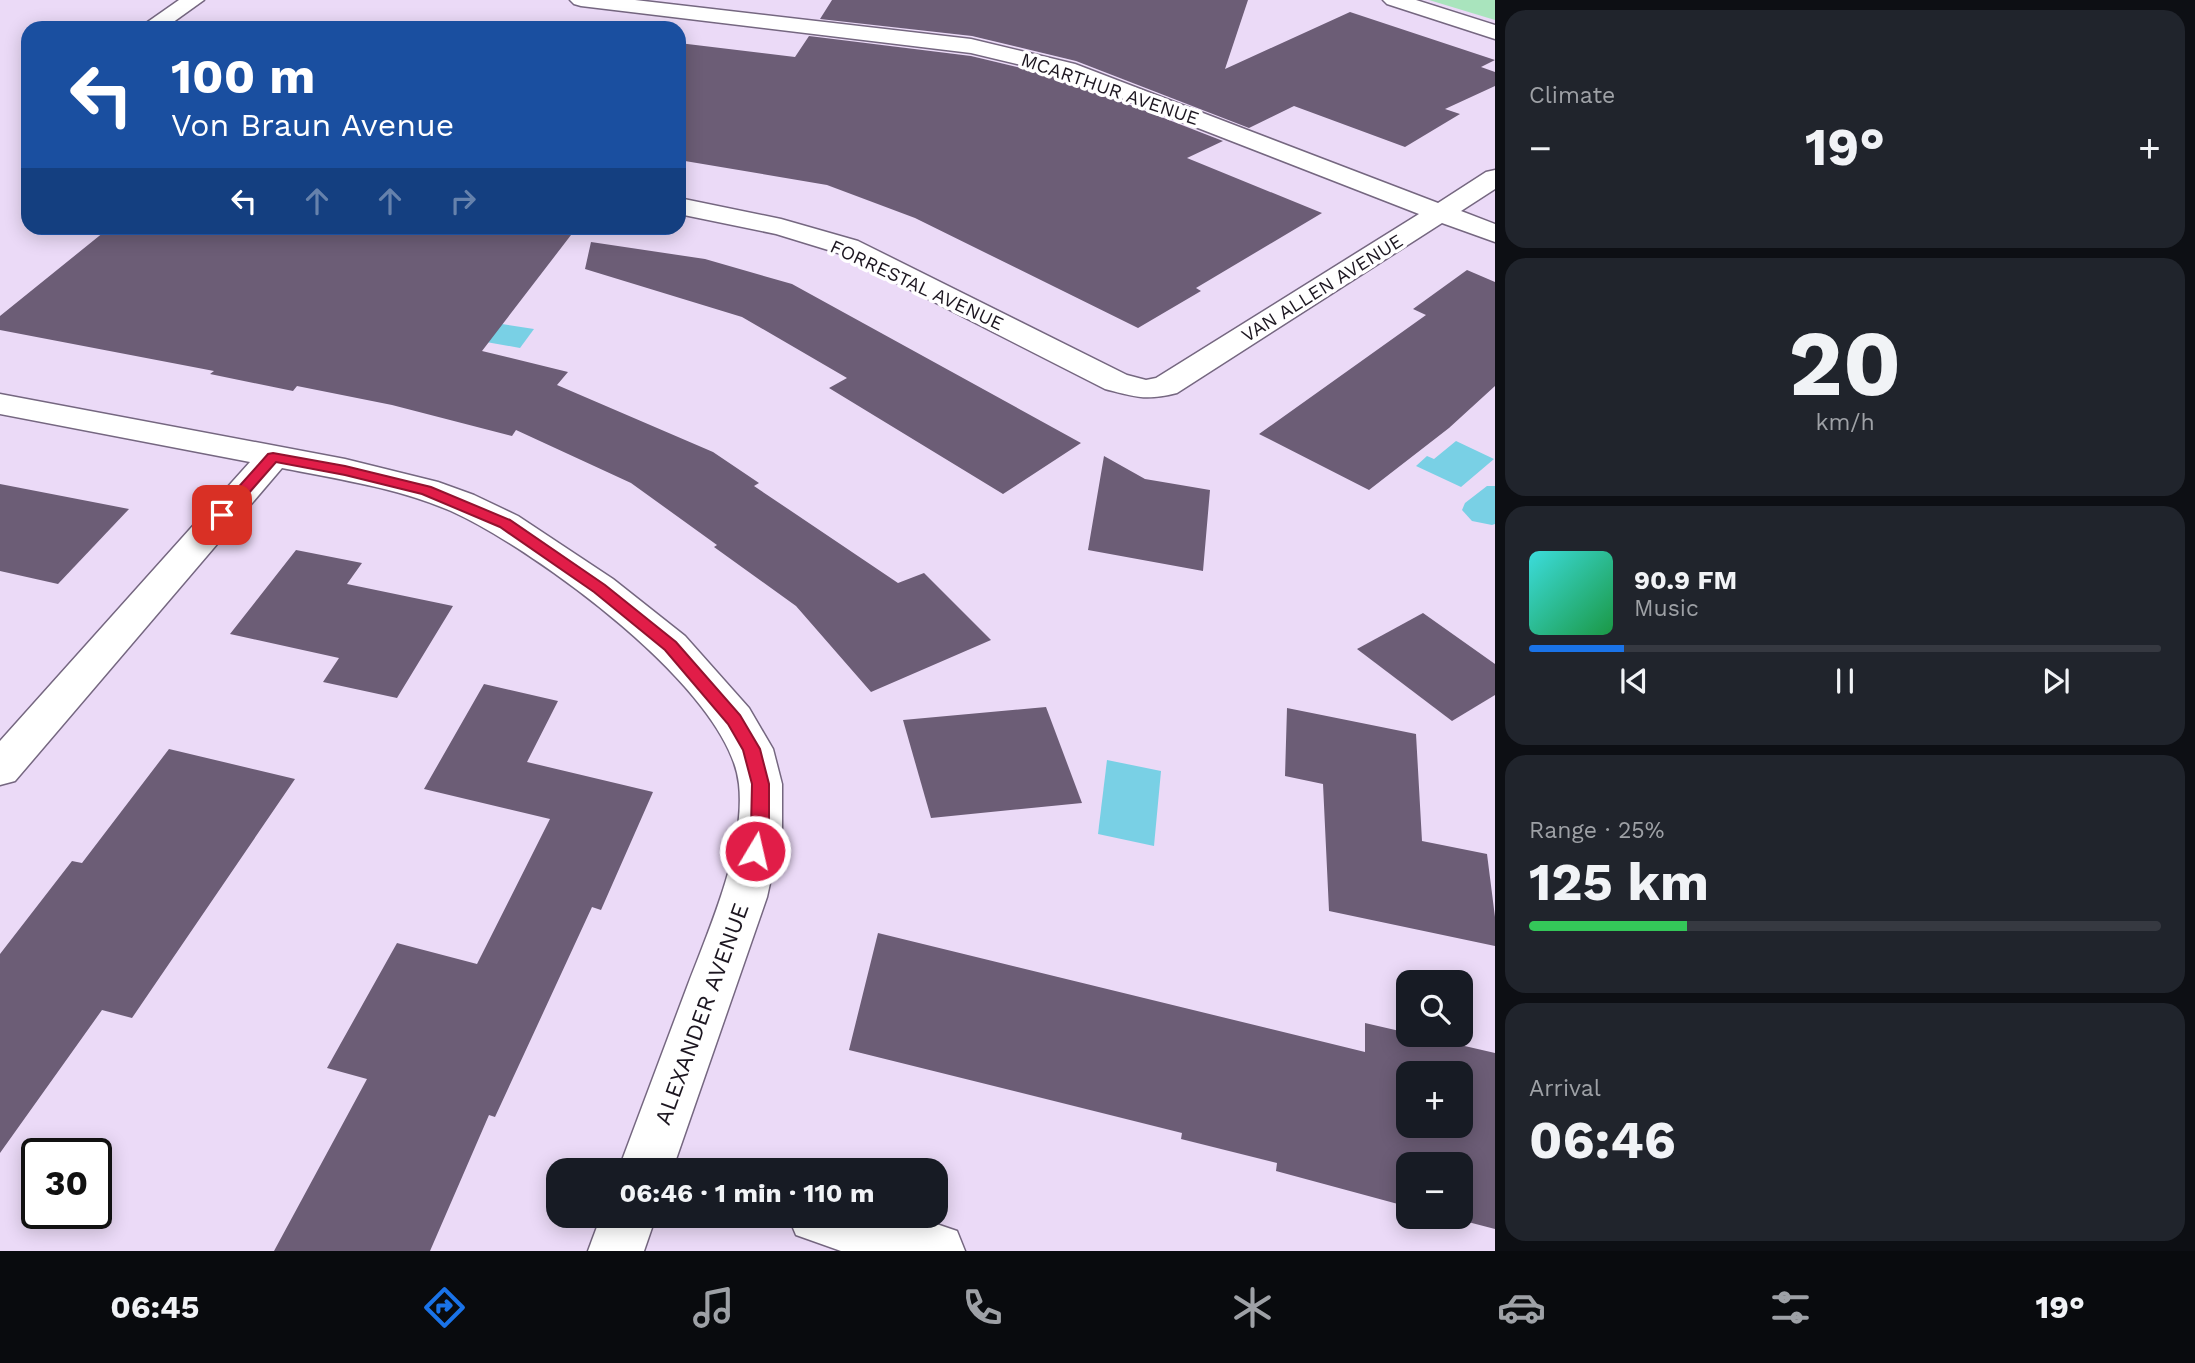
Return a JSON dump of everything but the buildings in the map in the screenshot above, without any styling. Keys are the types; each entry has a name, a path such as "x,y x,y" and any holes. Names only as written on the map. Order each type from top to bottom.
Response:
{"street":[{"path":"161,21 193,0"},
{"name":"MCARTHUR AVENUE","path":"581,0 911,38 1020,56 1067,69 1495,234"},
{"path":"1394,0 1495,32"},
{"name":"VAN ALLEN AVENUE","path":"1145,390 1166,386 1495,178"},
{"name":"FORRESTAL AVENUE","path":"686,207 781,227 848,247 1116,382 1145,390"},
{"name":"ALEXANDER AVENUE","path":"0,404 345,470 426,490 505,524 600,588 671,646 734,719 751,749 761,784 760,828 744,897 652,1158"},
{"path":"0,769 273,457"},
{"name":"ALEXANDER AVENUE","path":"616,1251 625,1228"},
{"path":"857,1228 937,1251"}],"green space":[{"path":"1429,0 1495,0 1495,20"}],"water":[{"path":"489,322 534,329 520,348 475,340"},
{"path":"1456,441 1494,459 1461,487 1416,466 1427,456 1434,459"},
{"path":"1487,486 1495,486 1495,524 1492,525 1472,521 1462,510 1465,503"},
{"path":"1107,760 1161,771 1154,846 1098,834"}],"route":[{"path":"222,515 273,457 345,470 426,490 462,503 505,524 600,588 671,646 734,719 751,749 761,784 760,828 755,851"}]}
